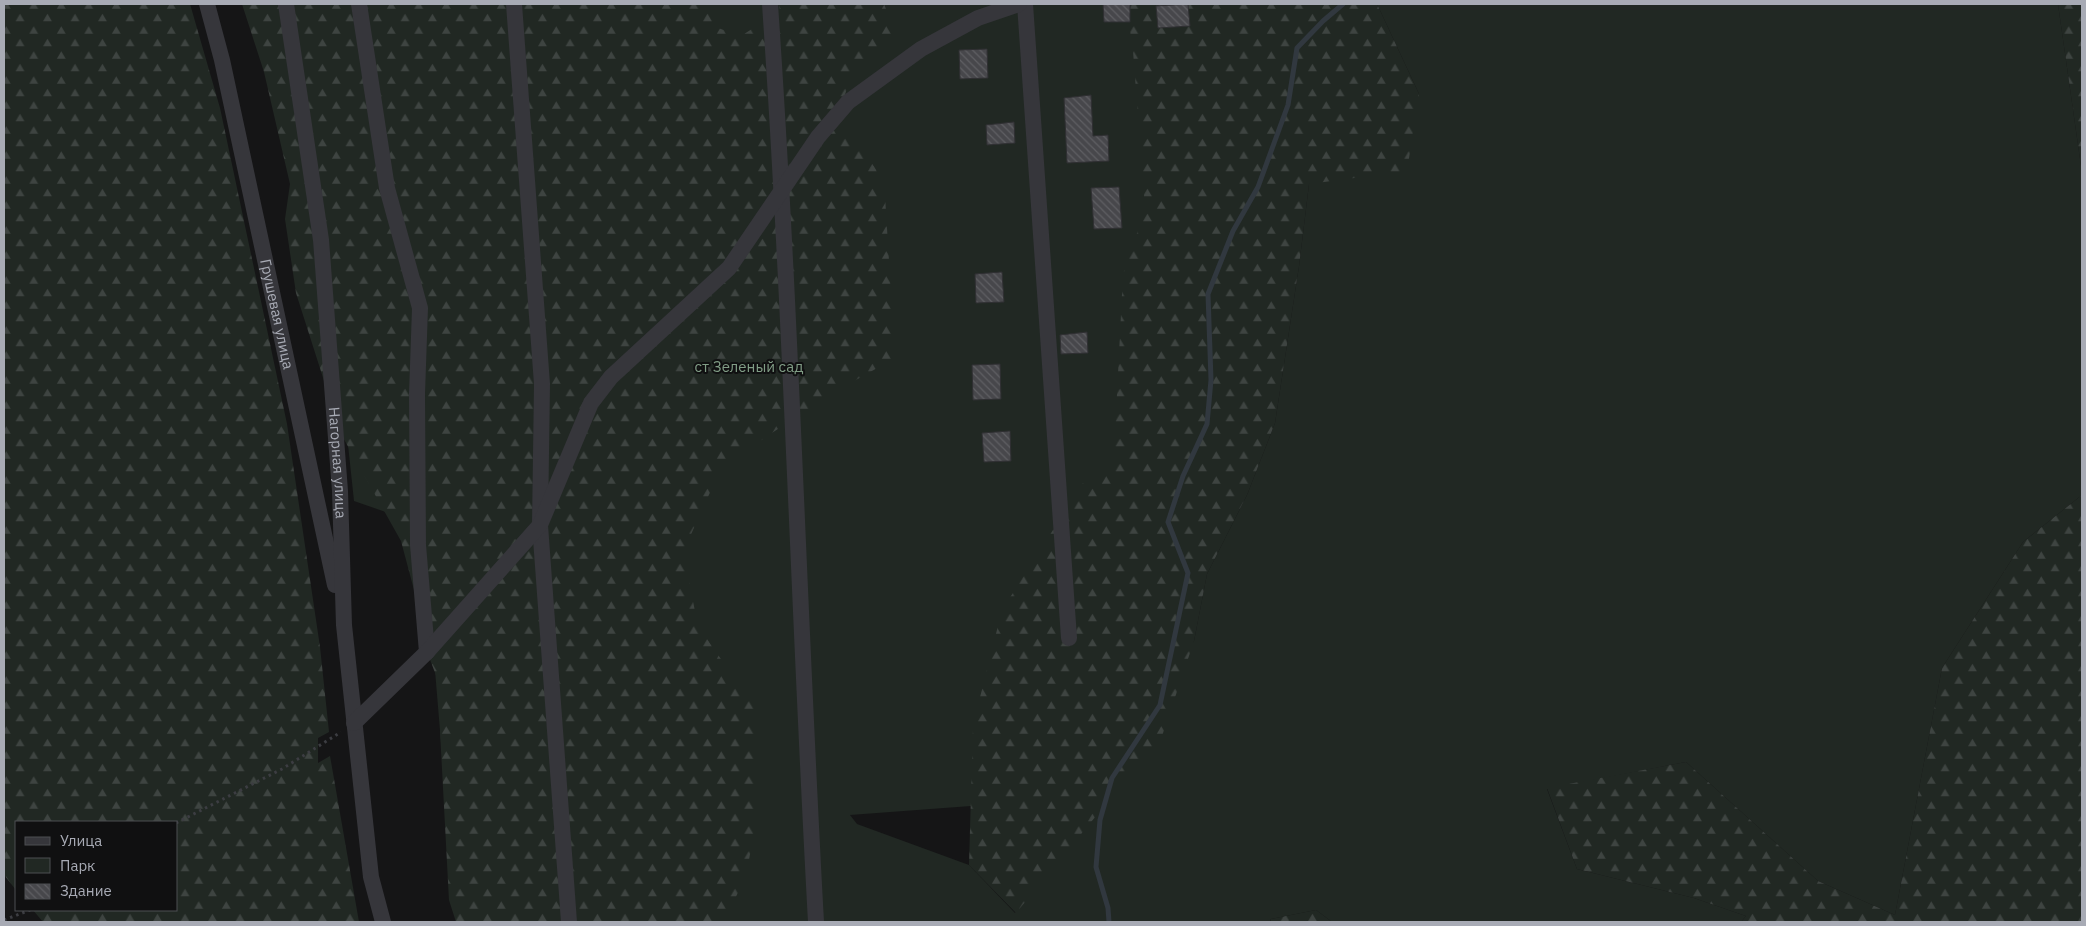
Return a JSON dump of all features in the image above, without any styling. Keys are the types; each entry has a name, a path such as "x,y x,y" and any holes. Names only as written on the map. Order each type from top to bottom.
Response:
{"street":[{"name":"Грушевая улица","path":"207,4 222,60 344,625"},
{"name":"Нагорная улица","path":"286,4 321,240 340,491 344,625 371,877 383,922"},
{"path":"359,4 387,188 420,308 417,394 418,545 426,652"},
{"path":"514,4 542,384 540,525 570,922"},
{"path":"770,4 783,189 804,704 816,922"},
{"path":"354,723 426,652 540,525 591,403 611,377 729,268 818,137 848,102 921,49 978,18 1019,4"},
{"path":"1025,4 1069,638"}],"path":[{"path":"178,822 282,769 354,723"},
{"path":"4,920 27,911"}],"green space":[{"path":"4,4 190,4 220,108 287,424 320,647 329,732 318,738 318,763 330,756 359,922 43,922 34,911 178,911 178,821 15,821 15,889 4,875"},
{"name":"ст Зеленый сад","path":"242,4 710,4 718,28 741,36 780,11 779,4 884,4 891,22 892,42 848,84 836,128 866,155 876,169 885,196 895,358 831,394 722,466 683,552 698,626 757,711 758,808 746,877 723,922 456,922 449,900 440,731 442,691 429,657 421,616 401,541 341,434 296,293 285,219 290,184 264,72"},
{"name":"ст Зеленый сад","path":"299,4 1236,4 1144,448 1023,802 850,815 857,824 969,865 1015,913 1194,641 1207,574 1247,495 1275,423 1299,266 1309,184 1419,94 1377,4 2058,4 2082,173 2082,495 2023,542 1942,668 1895,915 1818,881 1686,762 1547,789 1577,869 1694,898 1746,916 1741,922 1332,922 1316,910 1271,919 1270,922 463,922 452,876 423,525 354,501 311,97"},
{"path":"1126,4 1377,4 1419,94 1407,171 1309,184 1299,266 1275,423 1247,495 1207,574 1194,641 1162,736 1016,913 969,865 973,725 1002,610 1083,483 1113,474 1123,274 1145,210 1133,51"},
{"path":"2058,4 2082,4 2082,173"},
{"path":"2082,495 2082,922 1741,922 1746,916 1694,898 1577,869 1547,788 1686,762 1818,881 1895,915 1942,668 2023,542"},
{"path":"1316,910 1332,922 1271,922 1271,919"}],"building":[{"path":"1103,4 1130,4 1130,22 1104,22"},
{"path":"1188,4 1190,26 1158,28 1156,6"},
{"path":"987,49 988,78 960,79 959,50"},
{"path":"1091,95 1093,136 1108,135 1109,161 1067,163 1064,98"},
{"path":"1014,122 1015,143 987,145 986,125"},
{"path":"1119,187 1122,228 1094,229 1091,188"},
{"path":"1002,272 1004,302 976,303 975,274"},
{"path":"1087,332 1088,353 1061,354 1060,335"},
{"path":"1000,364 1001,399 973,400 972,365"},
{"path":"1010,431 1011,461 984,462 982,433"}],"waterway":[{"path":"1109,922 1108,908 1096,867 1100,820 1112,778 1160,705 1188,573 1168,522 1183,476 1207,424 1211,380 1208,294 1233,231 1258,187 1288,105 1297,48 1323,21 1343,4"}]}
